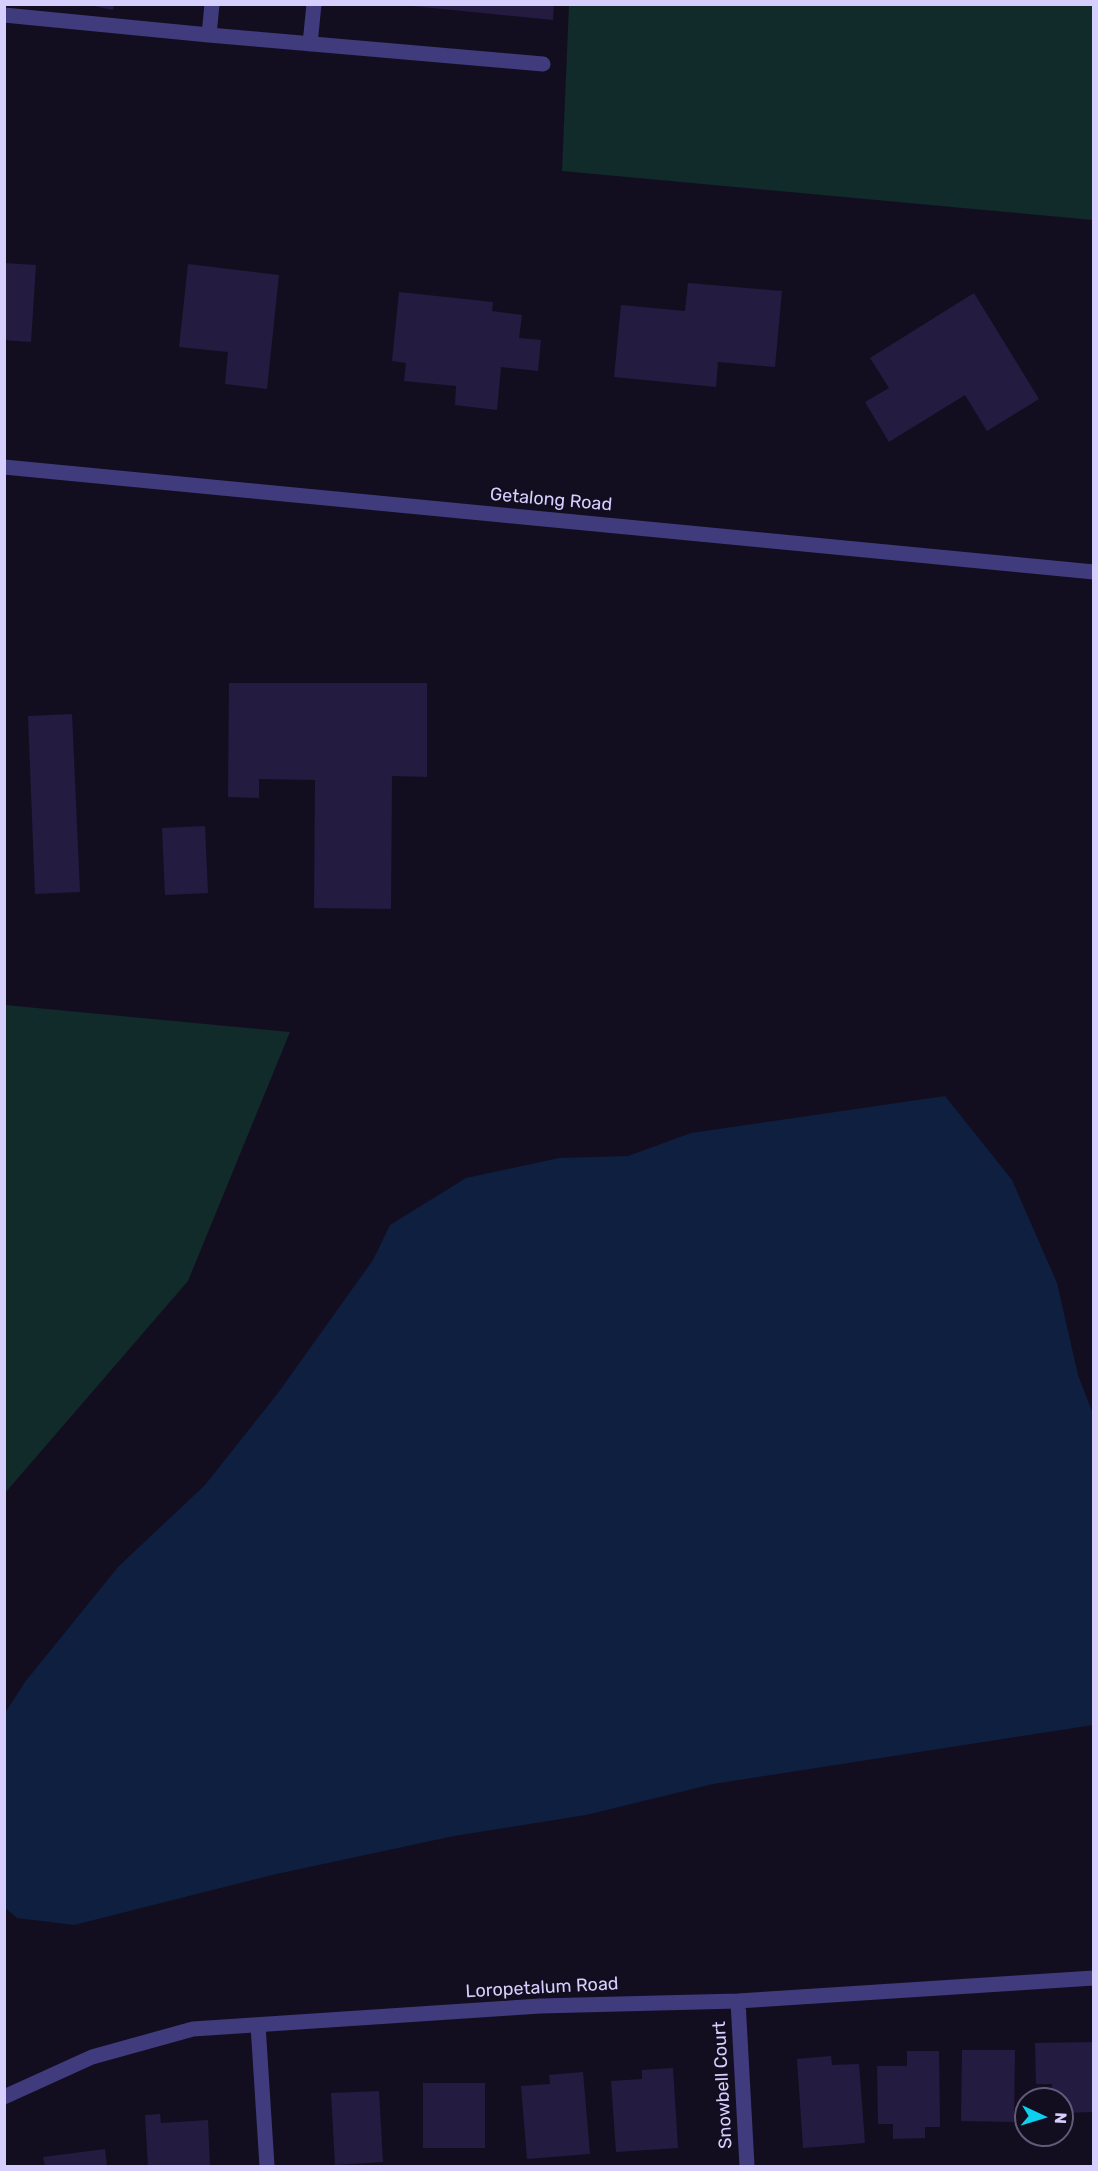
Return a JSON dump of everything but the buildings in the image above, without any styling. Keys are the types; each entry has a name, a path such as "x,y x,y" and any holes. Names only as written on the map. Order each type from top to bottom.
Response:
{"street":[{"path":"209,35 212,4"},
{"path":"310,44 314,4"},
{"path":"4,15 543,64"},
{"name":"Getalong Road","path":"4,467 1094,572"},
{"name":"Loropetalum Road","path":"4,2097 103,2054 193,2029 540,2006 738,2001 1094,1978"},
{"name":"Snowbell Court","path":"738,2001 747,2166"},
{"path":"258,2025 267,2166"}],"green space":[{"path":"569,5 1093,5 1093,220 562,171"},
{"path":"5,1005 290,1032 188,1281 5,1493"}],"water":[{"path":"945,1096 1012,1180 1057,1283 1078,1375 1093,1414 1093,1725 713,1784 586,1815 454,1836 272,1875 74,1925 17,1918 5,1908 5,1713 25,1682 118,1567 205,1485 278,1393 373,1260 390,1225 466,1178 559,1158 628,1156 691,1133"}]}
